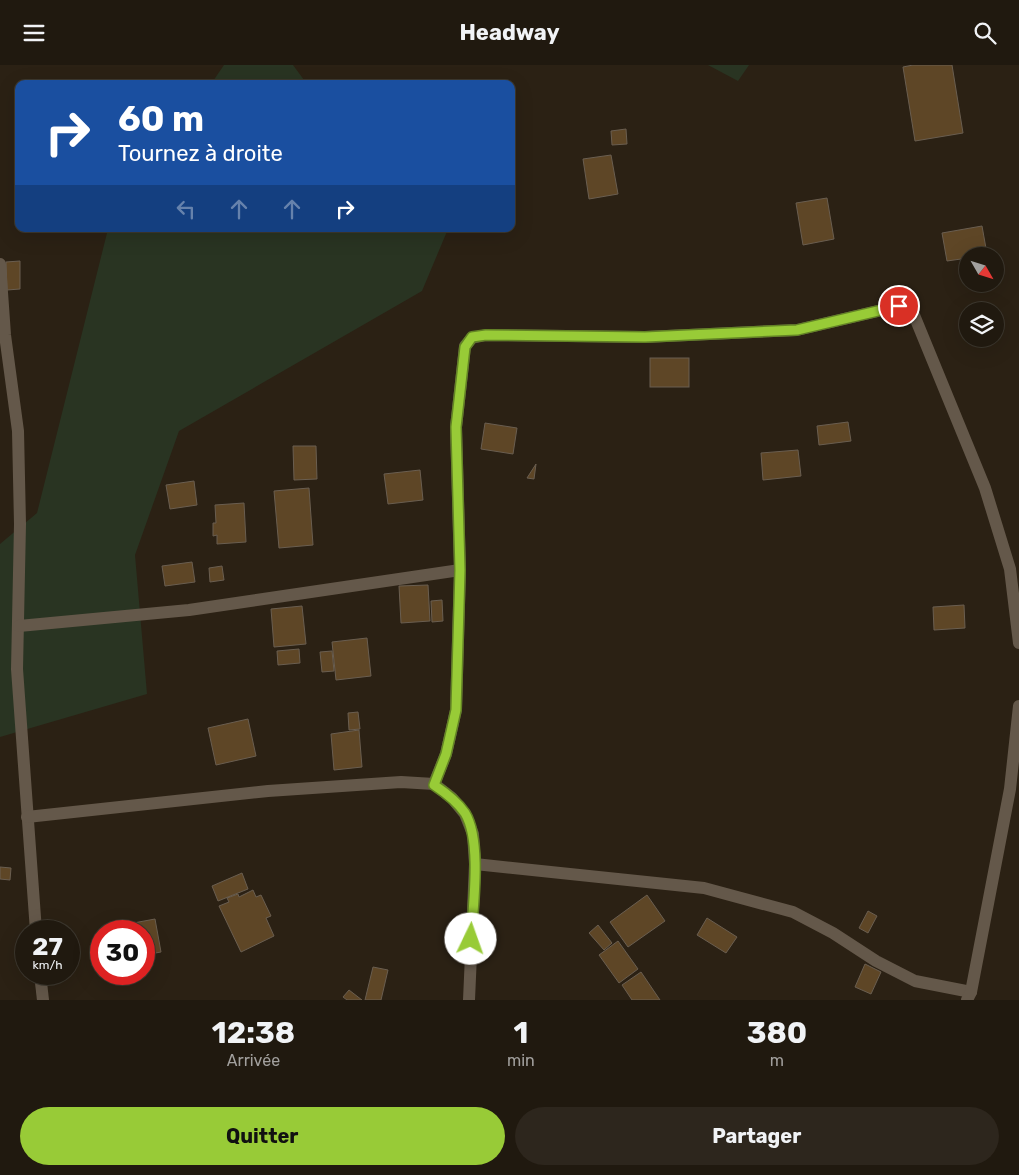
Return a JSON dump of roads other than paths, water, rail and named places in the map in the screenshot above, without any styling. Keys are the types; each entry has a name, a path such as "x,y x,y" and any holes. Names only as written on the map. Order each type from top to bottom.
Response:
{"street":[{"path":"0,264 5,335 18,431 20,524 17,669 35,920"},
{"path":"434,785 446,754 456,710 460,570 456,427 465,347 472,337 486,335 645,337 797,330 899,306 904,307 914,315 985,488 1010,569 1019,643"},
{"path":"18,626 189,610 460,570"},
{"path":"475,864 704,887 792,912 833,933 876,961 915,981 969,996 1010,789 1019,706"},
{"path":"27,817 268,791 402,782 434,785 452,798 466,814 473,834 475,864 469,1000"},
{"path":"41,985 43,1000"}]}
